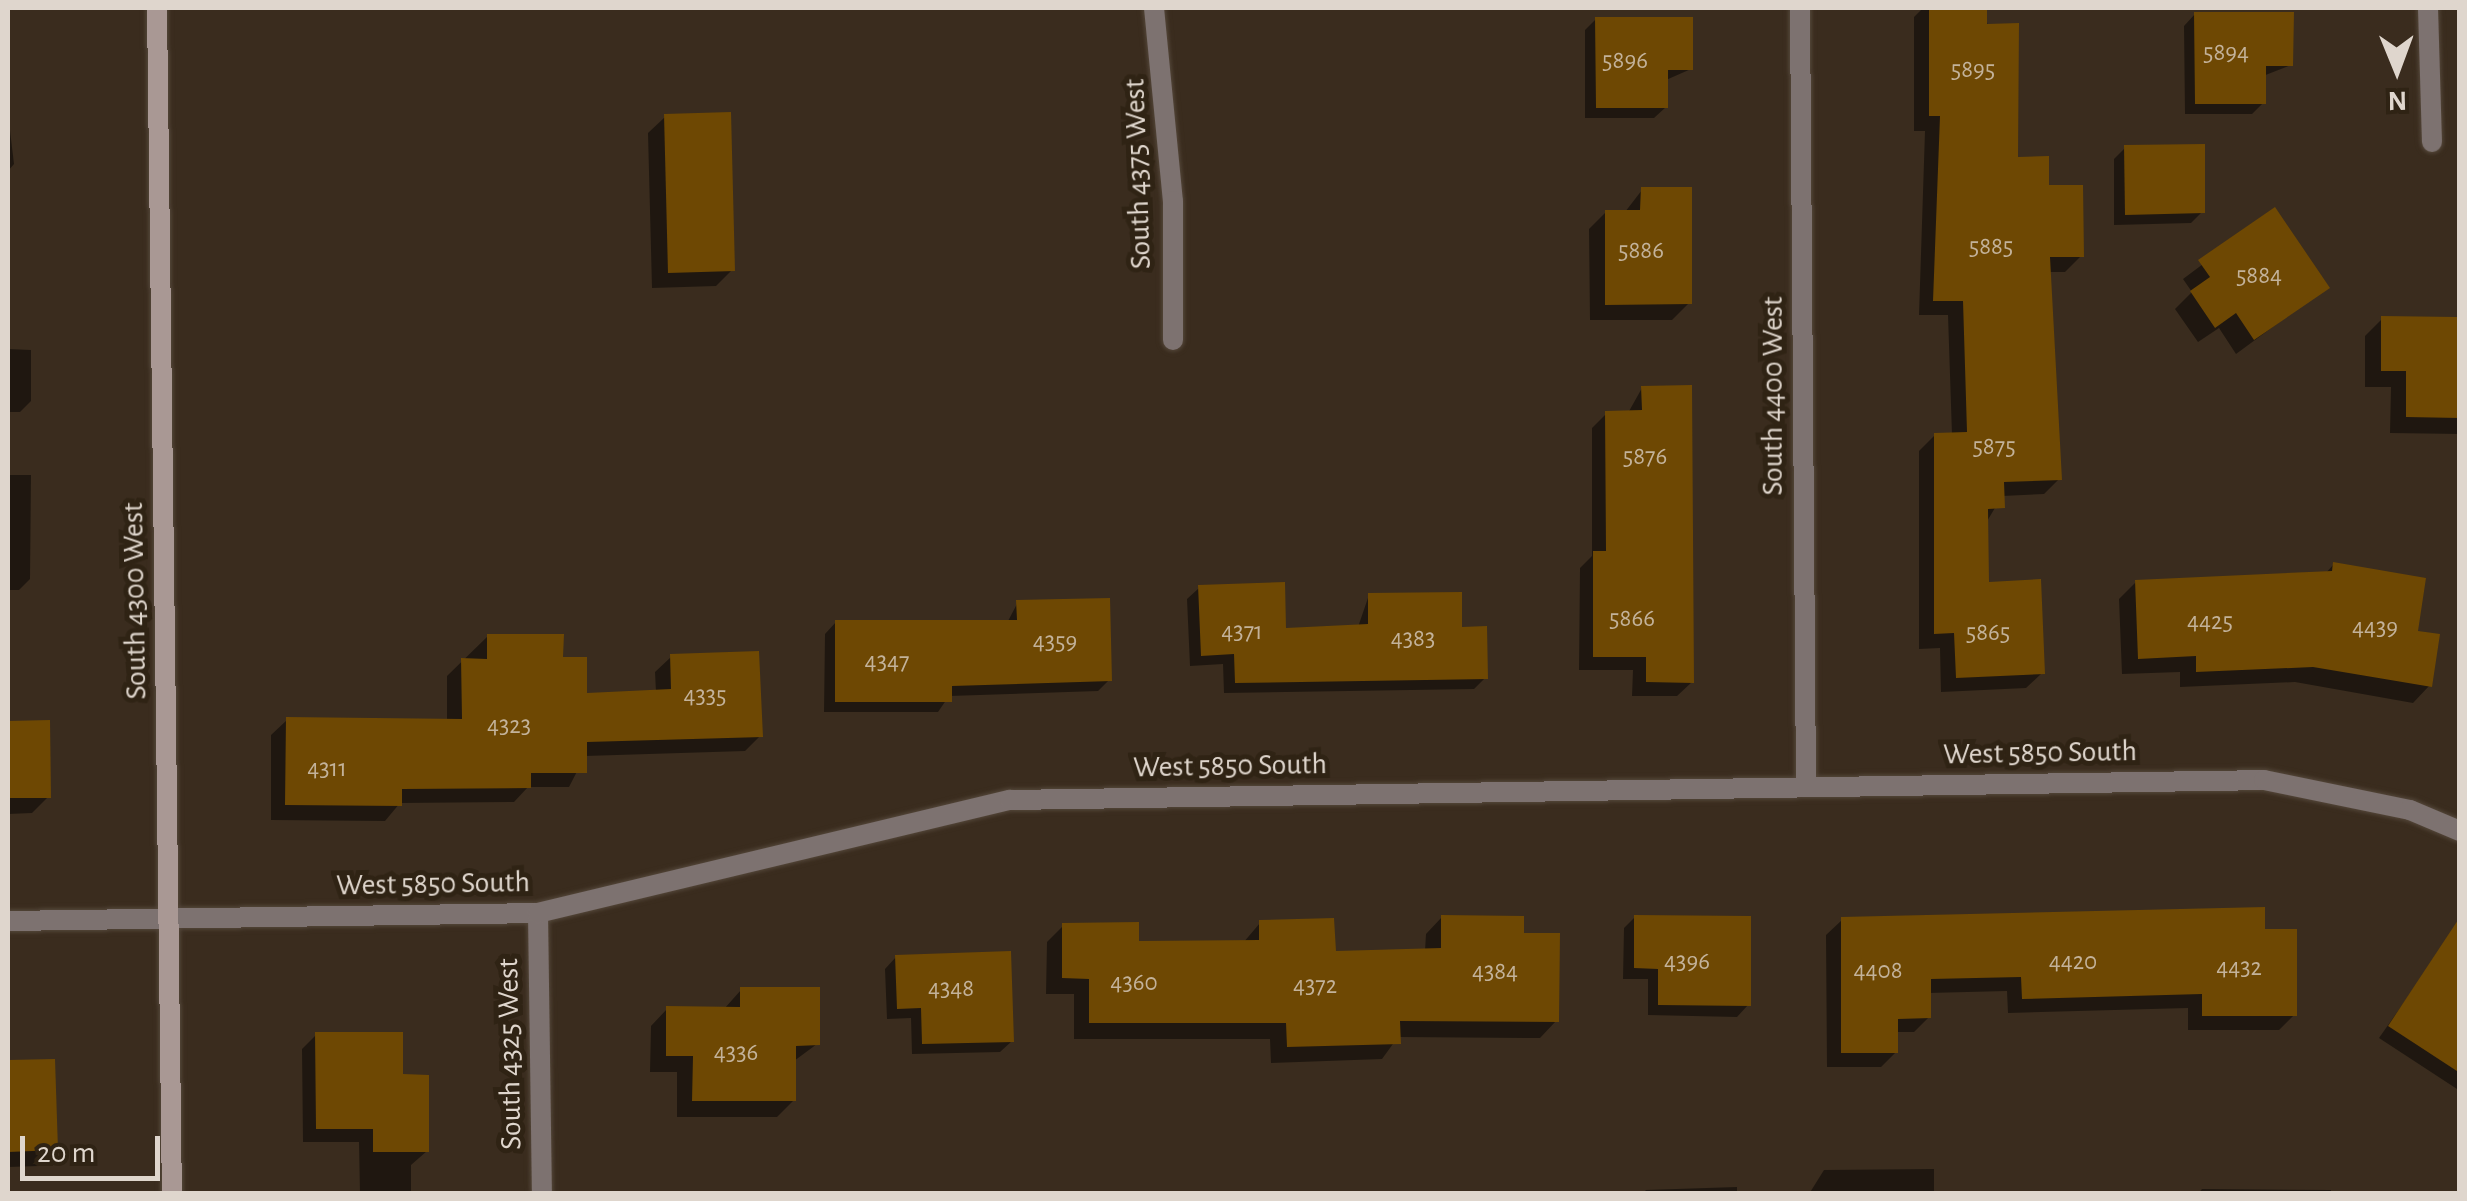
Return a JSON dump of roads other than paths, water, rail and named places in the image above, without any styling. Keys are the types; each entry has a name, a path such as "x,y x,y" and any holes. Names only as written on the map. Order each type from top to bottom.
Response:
{"main road":[{"name":"South 4300 West","path":"157,8 172,1194"}],"street":[{"name":"South 4375 West","path":"1154,8 1172,201 1172,340"},
{"name":"South 4400 West","path":"1800,8 1806,785"},
{"path":"2428,8 2432,142"},
{"name":"West 5850 South","path":"8,920 538,912 1010,800 2264,780 2410,810 2460,831"},
{"name":"South 4325 West","path":"538,912 542,1194"}]}
